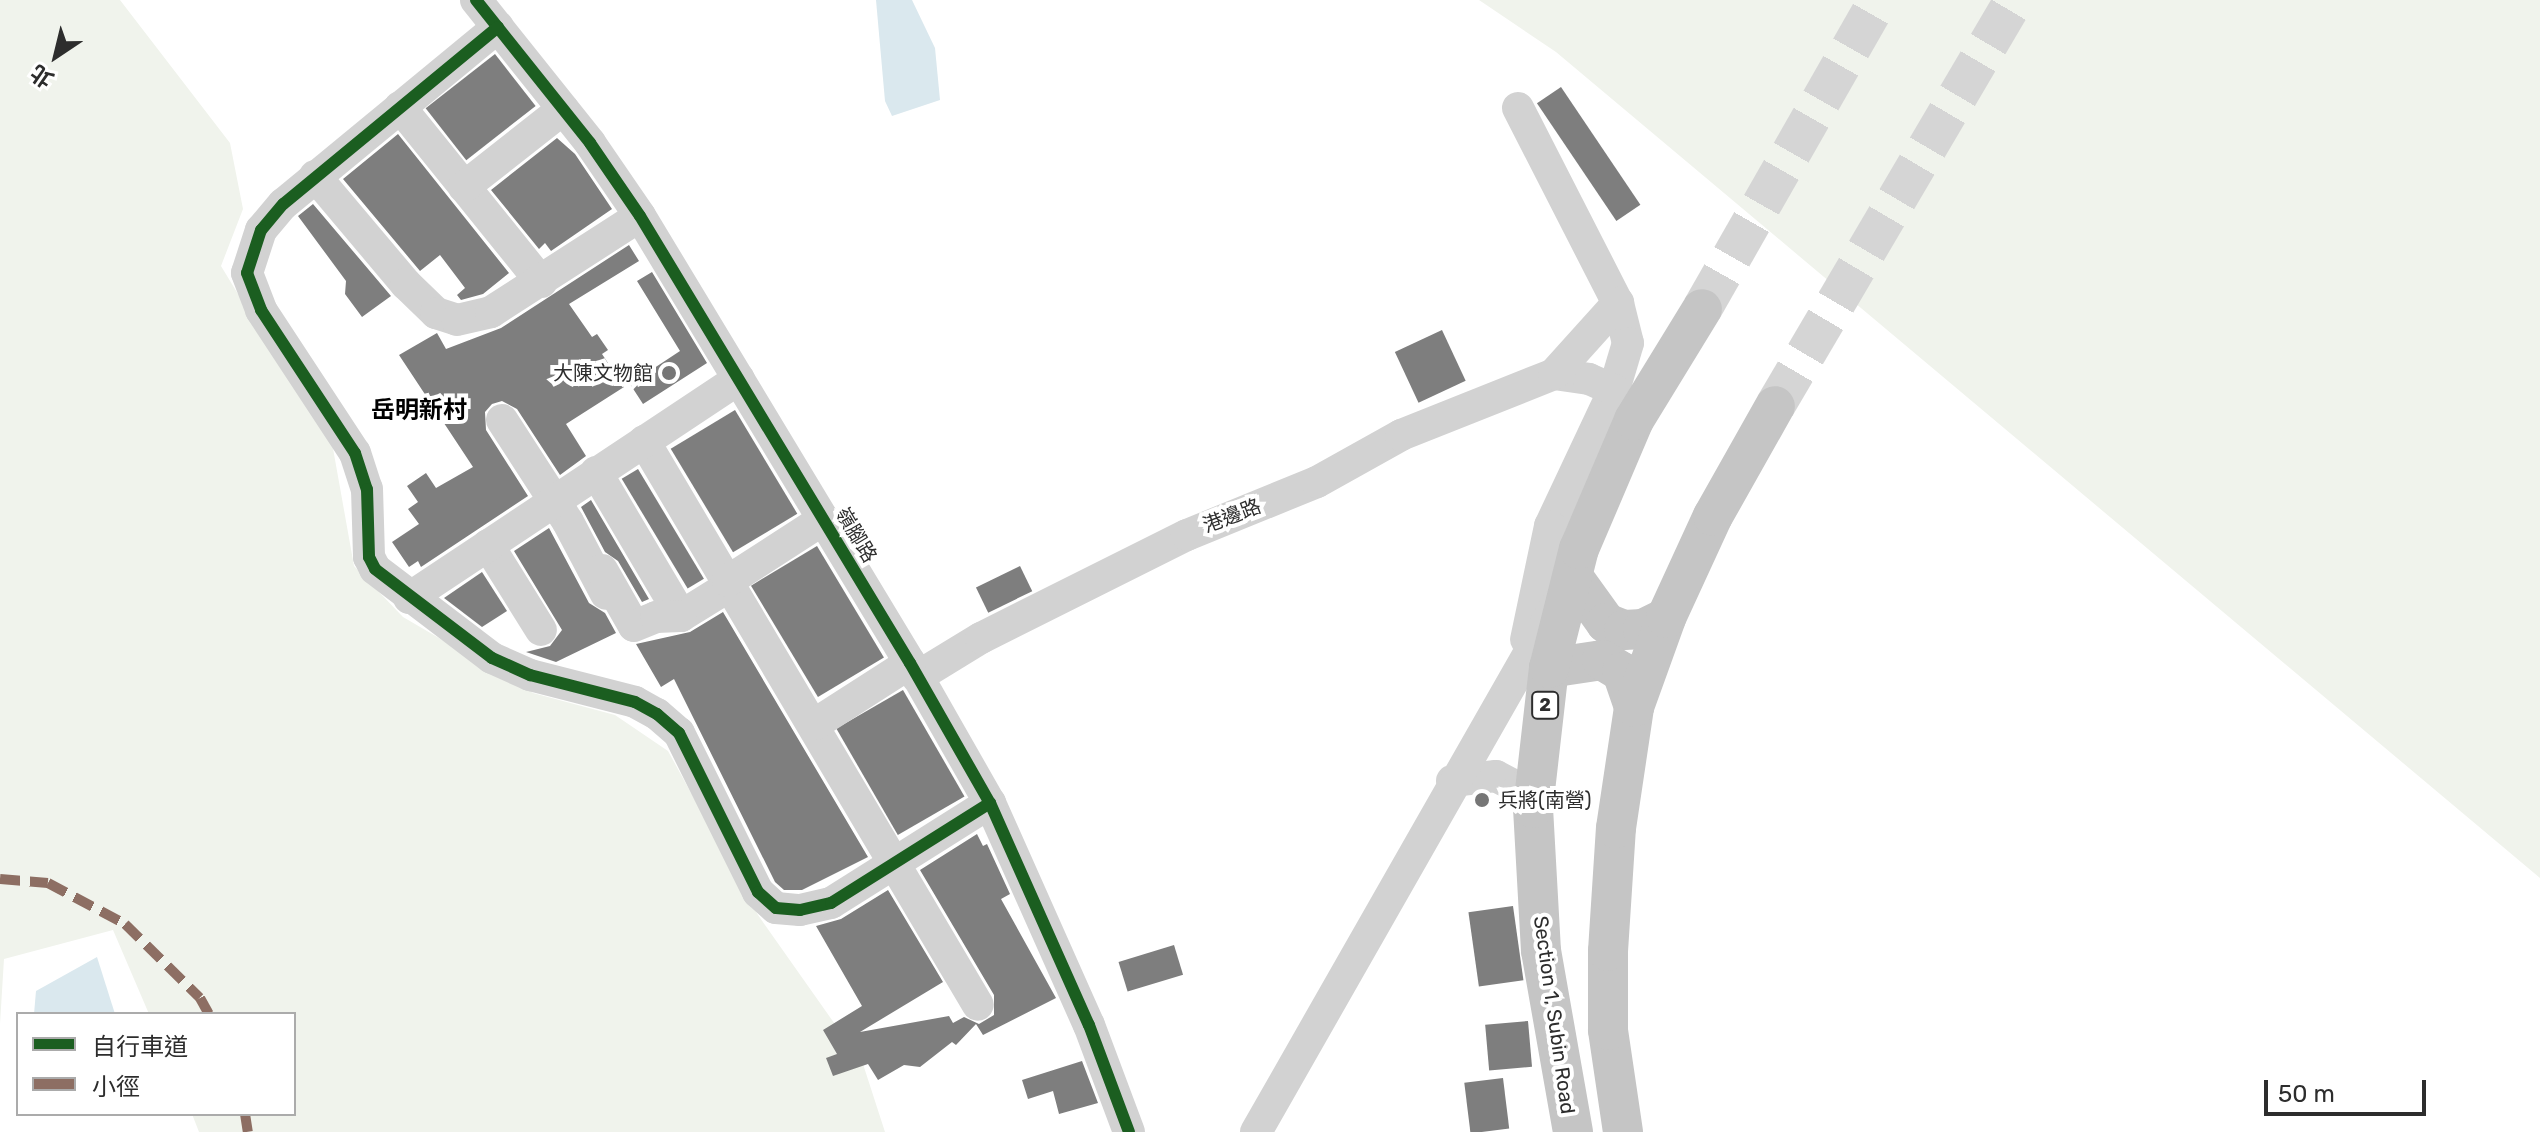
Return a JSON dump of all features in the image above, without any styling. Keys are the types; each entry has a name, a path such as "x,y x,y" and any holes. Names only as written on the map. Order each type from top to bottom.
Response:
{"main road":[{"name":"Section 1, Subin Road","path":"1573,1132 1541,951 1533,808 1535,665 1573,577 1579,549 1634,420 1702,309"},
{"path":"1623,1132 1608,1030 1608,951 1616,828 1634,707 1666,618 1713,516 1775,406"},
{"path":"1573,577 1606,623 1624,630 1643,629 1666,618"},
{"path":"1535,665 1602,660 1622,672 1634,707"}],"street":[{"name":"嶺腳路","path":"476,0 563,109 640,216 914,670 990,803 1089,1025 1129,1132"},
{"path":"498,27 315,176 261,230 247,273 261,310 355,453 367,489 369,557 383,578 512,667 635,702 657,714 679,733 758,892 776,908 800,910 831,903 990,803"},
{"path":"400,107 541,282"},
{"path":"1256,1132 1452,781 1535,665 1550,526 1614,390 1628,343 1618,303 1518,108"},
{"path":"464,187 563,109"},
{"path":"315,176 406,284 442,317 457,320 491,312 640,216"},
{"path":"1554,374 1618,303"},
{"path":"1554,374 1589,379 1614,390"},
{"name":"港邊路","path":"815,724 914,670 1187,535 1317,482 1401,435 1554,374"},
{"path":"409,598 739,379"},
{"path":"502,420 554,500 606,594"},
{"path":"644,441 897,862 978,1005"},
{"path":"596,472 681,616"},
{"path":"594,557 634,626 656,617 681,616 824,519"},
{"path":"488,545 541,630"},
{"path":"1452,781 1496,776 1519,788 1533,808"}],"shaded area":[{"path":"0,0 120,0 230,143 243,209 221,266 272,350 329,426 354,566 403,617 533,693 615,715 668,751 758,915 863,1064 885,1132 199,1132 193,1116 296,1116 296,1012 148,1012 113,930 4,959 0,1024"},
{"path":"876,0 912,0 935,48 940,100 892,116 885,101"},
{"path":"1479,0 2540,0 2540,878 1556,52"},
{"path":"97,957 114,1012 34,1012 36,991"}],"building":[{"path":"495,54 536,106 466,160 426,108"},
{"path":"1561,87 1640,205 1616,221 1537,103"},
{"path":"398,134 509,273 483,294 461,300 457,295 465,288 440,255 420,271 343,179"},
{"path":"557,138 575,154 612,209 551,251 545,243 539,249 491,190"},
{"path":"313,204 391,296 362,317 345,294 346,281 298,216"},
{"path":"629,245 639,261 569,304 592,337 597,334 608,350 602,354 624,387 566,424 586,456 560,475 517,409 502,401 492,404 485,412 486,430 528,496 421,567 418,561 409,567 392,542 419,524 408,509 418,502 407,486 426,473 436,488 473,467 399,355 437,333 446,349 501,328"},
{"path":"652,272 707,363 643,404 630,384 680,351 637,281"},
{"path":"1442,330 1466,381 1419,403 1395,352"},
{"path":"735,410 797,514 733,552 671,449"},
{"path":"638,469 704,579 688,589 622,479"},
{"path":"591,500 649,599 642,602 618,561 605,552 581,507"},
{"path":"549,528 589,603 605,613 616,633 556,662 526,652 550,646 562,630 514,551"},
{"path":"817,546 884,657 818,697 751,586"},
{"path":"1020,566 1032,591 988,613 976,587"},
{"path":"482,572 507,611 482,627 444,598"},
{"path":"723,612 868,857 802,890 784,890 775,882 674,679 661,687 636,644 690,632"},
{"path":"903,690 964,797 898,835 836,728"},
{"path":"977,834 983,846 987,844 1010,894 1001,899 1056,998 983,1035 976,1024 956,1045 952,1042 920,1067 904,1065 878,1080 868,1064 833,1076 826,1058 837,1054 823,1030 862,1006 816,926 841,919 888,890 943,982 860,1032 949,1016 953,1023 964,1017 979,1024 994,1015 994,995 920,870"},
{"path":"1513,906 1523,980 1479,987 1468,912"},
{"path":"1174,945 1183,975 1128,992 1119,962"},
{"path":"1528,1021 1532,1067 1489,1071 1485,1025"},
{"path":"1082,1061 1098,1103 1059,1114 1053,1091 1028,1099 1022,1080"},
{"path":"1503,1078 1509,1129 1470,1132 1464,1083"}],"tunnel":[{"path":"1702,309 1878,0"},
{"path":"1775,406 2014,0"}],"marked path":[{"path":"0,879 48,883 125,924 200,998 208,1012"},
{"path":"245,1116 248,1132"}],"cycle path":[{"path":"476,0 590,143 640,216 910,663 990,803 1089,1025 1129,1132"},
{"path":"498,27 283,204 261,230 247,273 261,310 355,453 367,489 369,557 375,569 492,658 530,675 635,702 657,714 679,733 758,892 776,908 800,910 831,903 990,803"}],"place":[{"name":"大陳文物館","path":"669,373"},
{"name":"兵將(南營)","path":"1482,800"}],"district":[{"name":"岳明新村","path":"419,411"}]}
